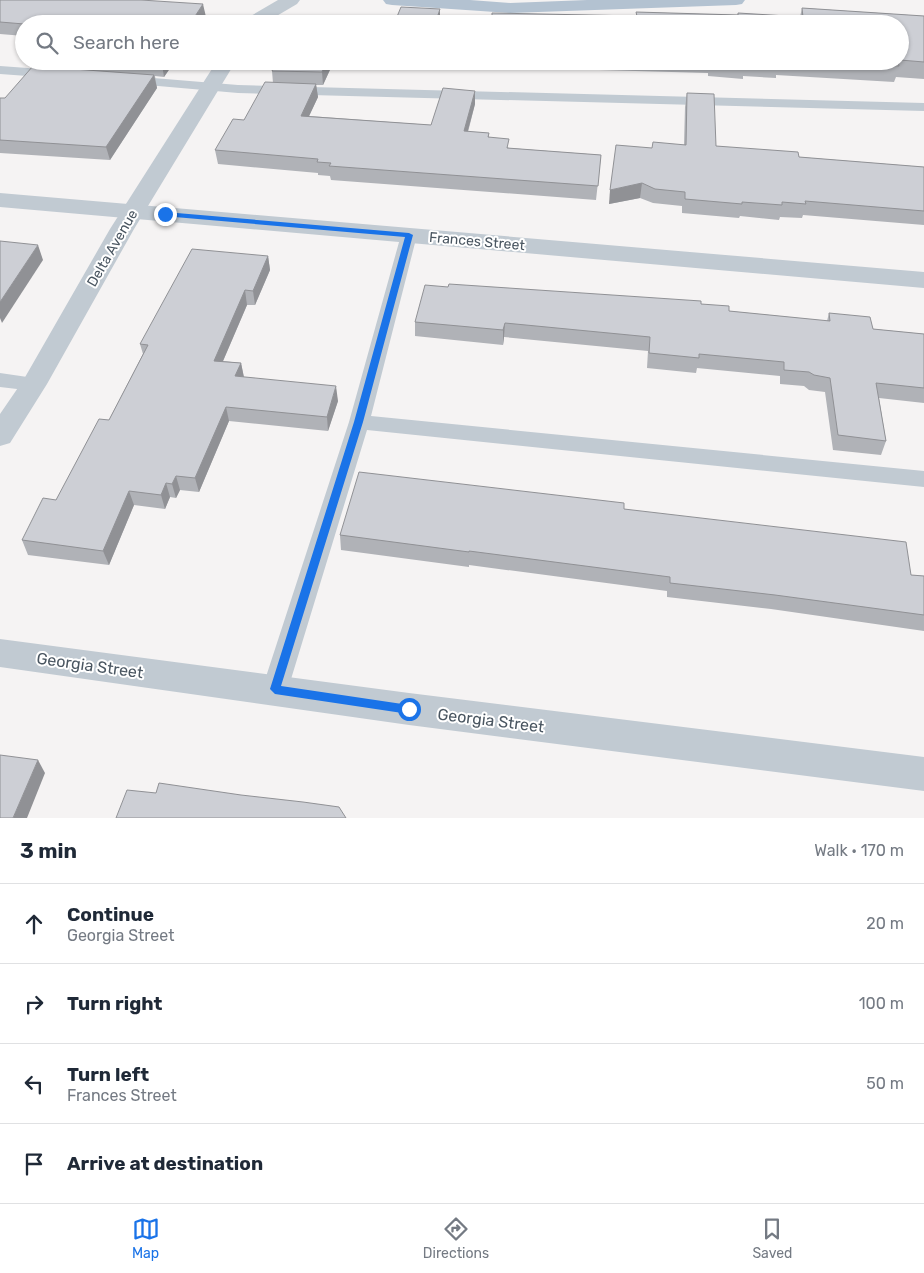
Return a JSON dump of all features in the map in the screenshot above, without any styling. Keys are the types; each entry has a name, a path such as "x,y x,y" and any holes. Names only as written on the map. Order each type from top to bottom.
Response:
{"main road":[{"path":"392,0 439,5 510,8 736,0"}],"street":[{"path":"255,15 291,0"},
{"name":"Delta Avenue","path":"0,436 34,384 133,211 221,70"},
{"name":"Frances Street","path":"0,200 924,280"},
{"name":"Georgia Street","path":"0,652 409,709 924,774"}],"lane":[{"path":"0,70 68,76"},
{"path":"116,79 210,87 924,107"},
{"path":"275,689 358,422 409,235"},
{"path":"0,380 34,384"},
{"path":"358,422 924,478"}],"building":[{"path":"0,0 141,0 203,4 196,15 15,15 15,23 0,22"},
{"path":"401,7 440,9 438,15 398,15"},
{"path":"802,8 909,15 803,15"},
{"path":"636,12 738,15 637,15"},
{"path":"492,13 589,15 492,15"},
{"path":"738,13 770,15 738,15"},
{"path":"909,15 924,16 924,62 909,61"},
{"path":"30,70 87,70 154,75 106,147 0,140 0,98 5,98"},
{"path":"272,70 323,70 322,72"},
{"path":"265,82 316,84 301,116 431,125 443,88 475,91 464,131 489,133 488,137 509,139 507,148 601,155 598,186 329,166 331,163 317,162 318,159 215,150 233,119 244,120"},
{"path":"687,93 714,94 716,146 798,152 799,157 924,167 924,211 805,201 806,204 782,202 782,205 685,199 685,192 655,189 642,183 610,190 616,145 652,148 653,142 686,145"},
{"path":"0,241 38,245 0,302"},
{"path":"192,249 268,256 253,291 245,290 214,361 241,363 235,376 336,386 327,417 226,407 195,478 176,476 172,484 166,483 161,495 129,491 103,551 22,540 43,498 56,500 99,419 109,420 148,345 140,344"},
{"path":"449,284 701,301 701,304 729,306 729,311 830,321 829,313 870,317 873,329 924,334 924,388 876,383 886,441 838,435 830,378 814,375 809,372 784,370 784,362 699,354 699,358 649,353 650,337 505,323 503,330 415,322 425,285 448,287"},
{"path":"359,472 624,503 624,509 906,542 911,575 924,576 924,615 670,583 670,577 340,535"},
{"path":"0,755 38,760 13,818 0,818"},
{"path":"159,783 339,807 346,818 116,818 127,790 156,793"}],"route":[{"path":"165,214 409,235 358,422 275,689 409,709"}]}
